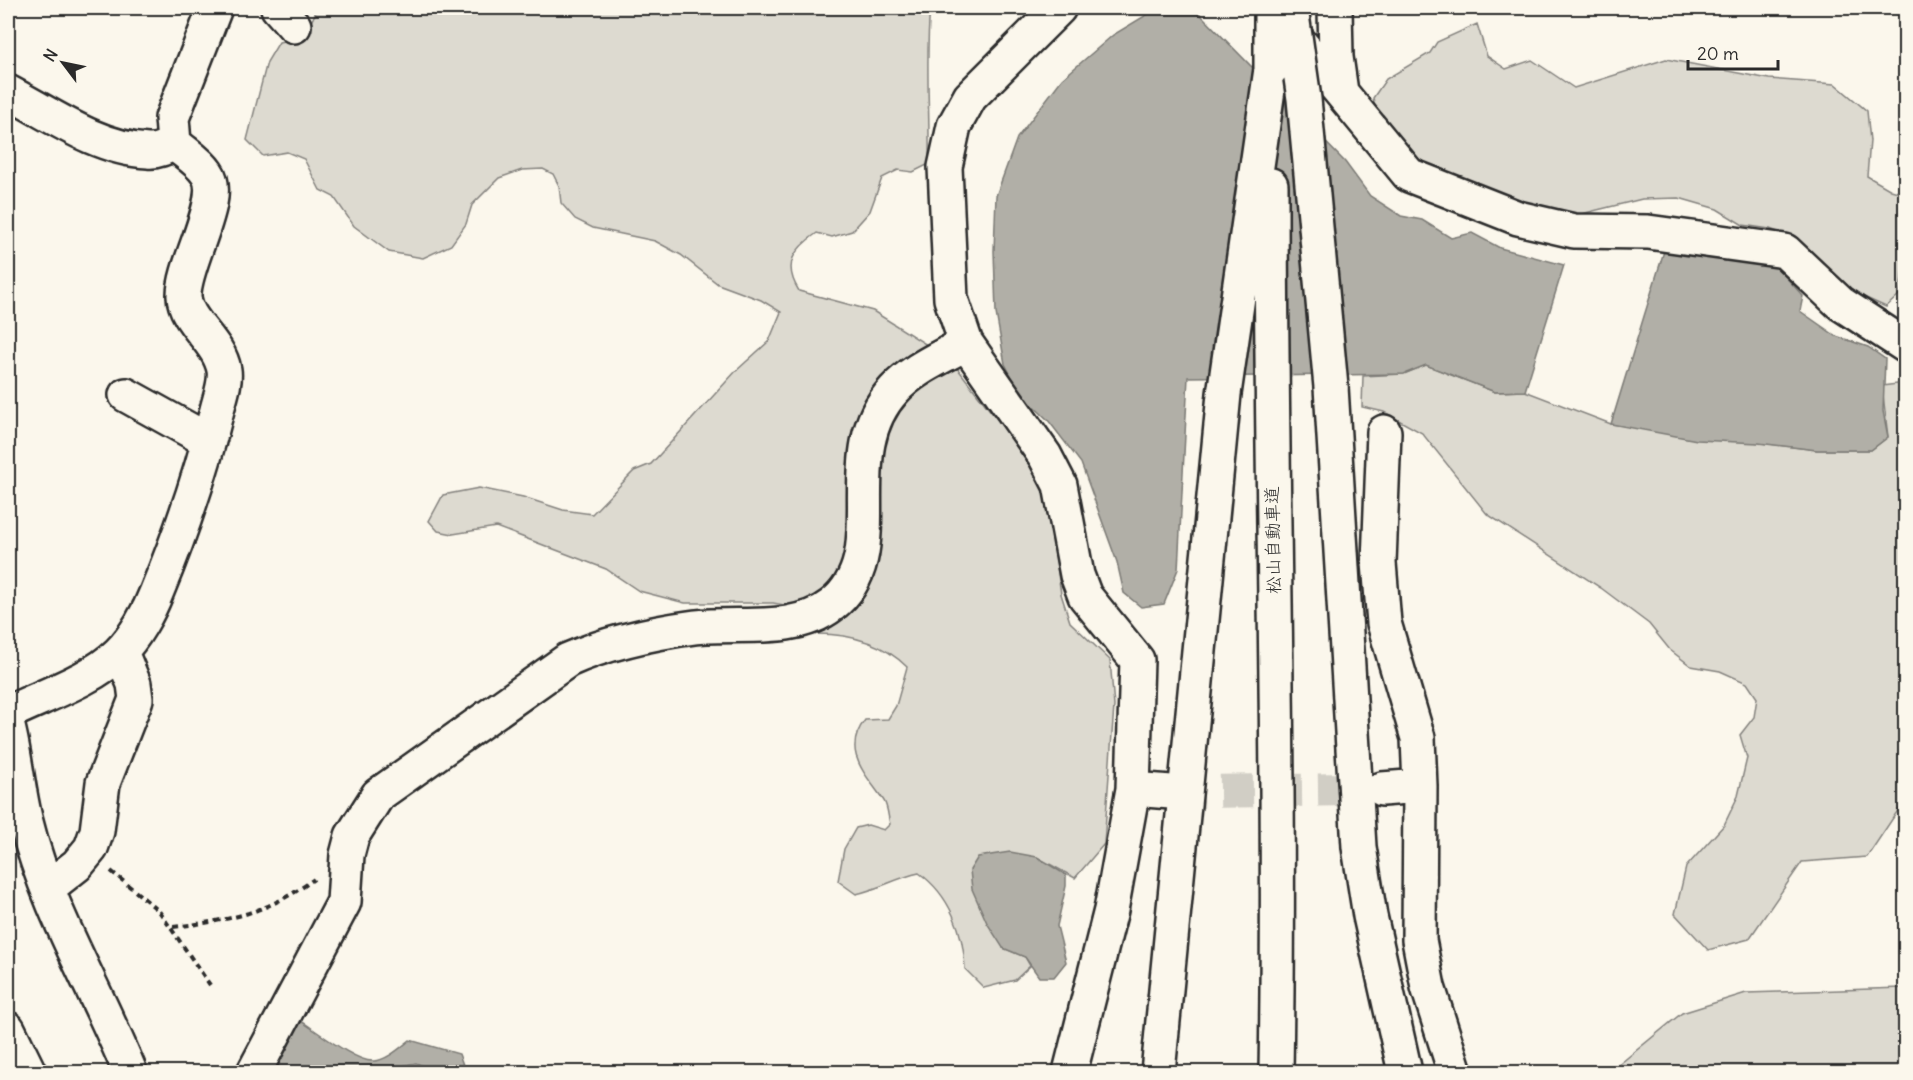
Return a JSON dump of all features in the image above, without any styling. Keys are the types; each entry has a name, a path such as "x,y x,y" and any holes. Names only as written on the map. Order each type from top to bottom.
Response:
{"main road":[{"path":"8,713 103,667 121,652 139,626 157,593 208,441 225,372 220,353 192,317 184,299 185,277 210,204 212,190 209,175 174,143 171,136 172,118 215,8"},
{"path":"1059,8 970,97 954,126 945,167 951,299 966,343 1045,456 1060,485 1077,575 1084,596 1137,660 1133,789 1111,910 1070,1072"},
{"path":"1271,8 1409,175 1518,218 1574,231 1648,232 1785,250 1840,303 1905,346"},
{"name":"松山自動車道","path":"1271,8 1271,396 1278,868 1276,1072"},
{"path":"1291,8 1307,132 1331,387 1359,847 1370,916 1405,1072"},
{"path":"1335,8 1336,57 1341,93"},
{"path":"1158,1072 1224,394 1271,69"},
{"path":"8,92 96,138 124,147 149,151 160,150 174,143"},
{"path":"254,1072 344,902 347,855 352,836 378,795 567,660 600,646 634,637 698,627 782,623 815,616 834,604 854,583 861,560 865,531 863,466 867,440 876,416 892,391 914,370 966,343"},
{"path":"126,394 208,441"},
{"path":"1384,432 1379,563 1383,611 1418,738 1419,940 1428,987 1455,1072"},
{"path":"49,887 77,865 91,848 97,831 103,783 136,699 134,684 121,652"},
{"path":"8,727 17,764 26,822 49,887 130,1072"},
{"path":"1382,789 1420,786"},
{"path":"1133,789 1172,792"},
{"path":"8,1029 29,1072"}],"path":[{"path":"86,853 159,911 173,927 210,985"},
{"path":"173,927 224,922 265,908 297,892 347,855"}],"shaded area":[{"path":"317,8 930,8 929,164 913,172 898,170 882,178 870,211 852,231 832,237 817,233 797,251 791,265 791,273 799,291 873,311 951,360 1027,458 1047,498 1061,594 1070,622 1110,660 1114,706 1104,844 1075,878 1037,857 1003,948 1025,957 1030,966 1015,980 984,988 965,969 962,942 953,916 939,892 919,873 856,894 838,881 844,849 856,828 868,825 884,830 890,824 885,803 859,763 855,742 865,720 888,719 896,706 907,667 898,659 877,646 854,638 817,634 801,608 773,603 685,603 639,591 606,569 496,527 453,534 438,531 429,521 443,495 479,488 523,497 563,510 592,514 634,471 651,464 736,371 769,341 781,312 761,300 718,284 681,255 655,241 593,228 575,219 561,203 559,186 553,174 543,169 522,170 499,178 472,205 466,224 451,245 423,258 389,252 354,226 334,197 320,190 304,159 287,152 263,156 247,140 267,62 279,42 299,36 308,28"},
{"path":"1153,11 1198,12 1345,162 1370,196 1401,216 1422,220 1451,238 1472,233 1500,248 1564,265 1525,391 1495,392 1426,365 1404,374 1188,377 1178,569 1164,604 1141,607 1124,593 1117,562 1081,463 1048,420 1021,394 1005,364 996,313 994,251 996,196 1017,138 1062,79 1113,35"},
{"path":"1477,24 1487,56 1506,69 1532,60 1574,88 1666,59 1769,79 1835,84 1867,111 1870,141 1867,176 1891,190 1905,194 1905,249 1900,294 1886,307 1846,289 1789,236 1770,229 1743,225 1717,209 1679,198 1642,199 1581,214 1520,203 1416,162 1376,111 1373,98 1386,79 1430,53 1437,42"},
{"path":"1664,251 1774,264 1803,296 1800,311 1836,336 1868,347 1885,359 1883,411 1888,437 1871,450 1817,450 1758,443 1697,440 1611,424"},
{"path":"1426,365 1495,392 1525,391 1611,424 1817,450 1871,450 1888,437 1882,386 1905,383 1905,800 1867,857 1802,862 1749,939 1708,950 1675,914 1686,867 1724,825 1738,796 1747,758 1740,735 1754,717 1757,698 1747,683 1720,671 1691,666 1670,650 1649,624 1601,588 1487,514 1422,433 1384,412 1362,407 1363,376 1403,374"},
{"path":"1010,852 1037,857 1066,875 1066,886 1057,926 1066,962 1054,977 1039,977 1025,957 1003,948 987,923 972,889 970,870 978,857"},
{"path":"1906,989 1905,1072 1610,1072 1682,1013 1746,993"},
{"path":"301,1021 348,1052 367,1060 374,1061 384,1058 410,1040 459,1054 463,1065 458,1072 438,1072 416,1063 401,1066 402,1072 272,1072 273,1064"}],"tunnel":[{"path":"1171,792 1382,789"}]}
